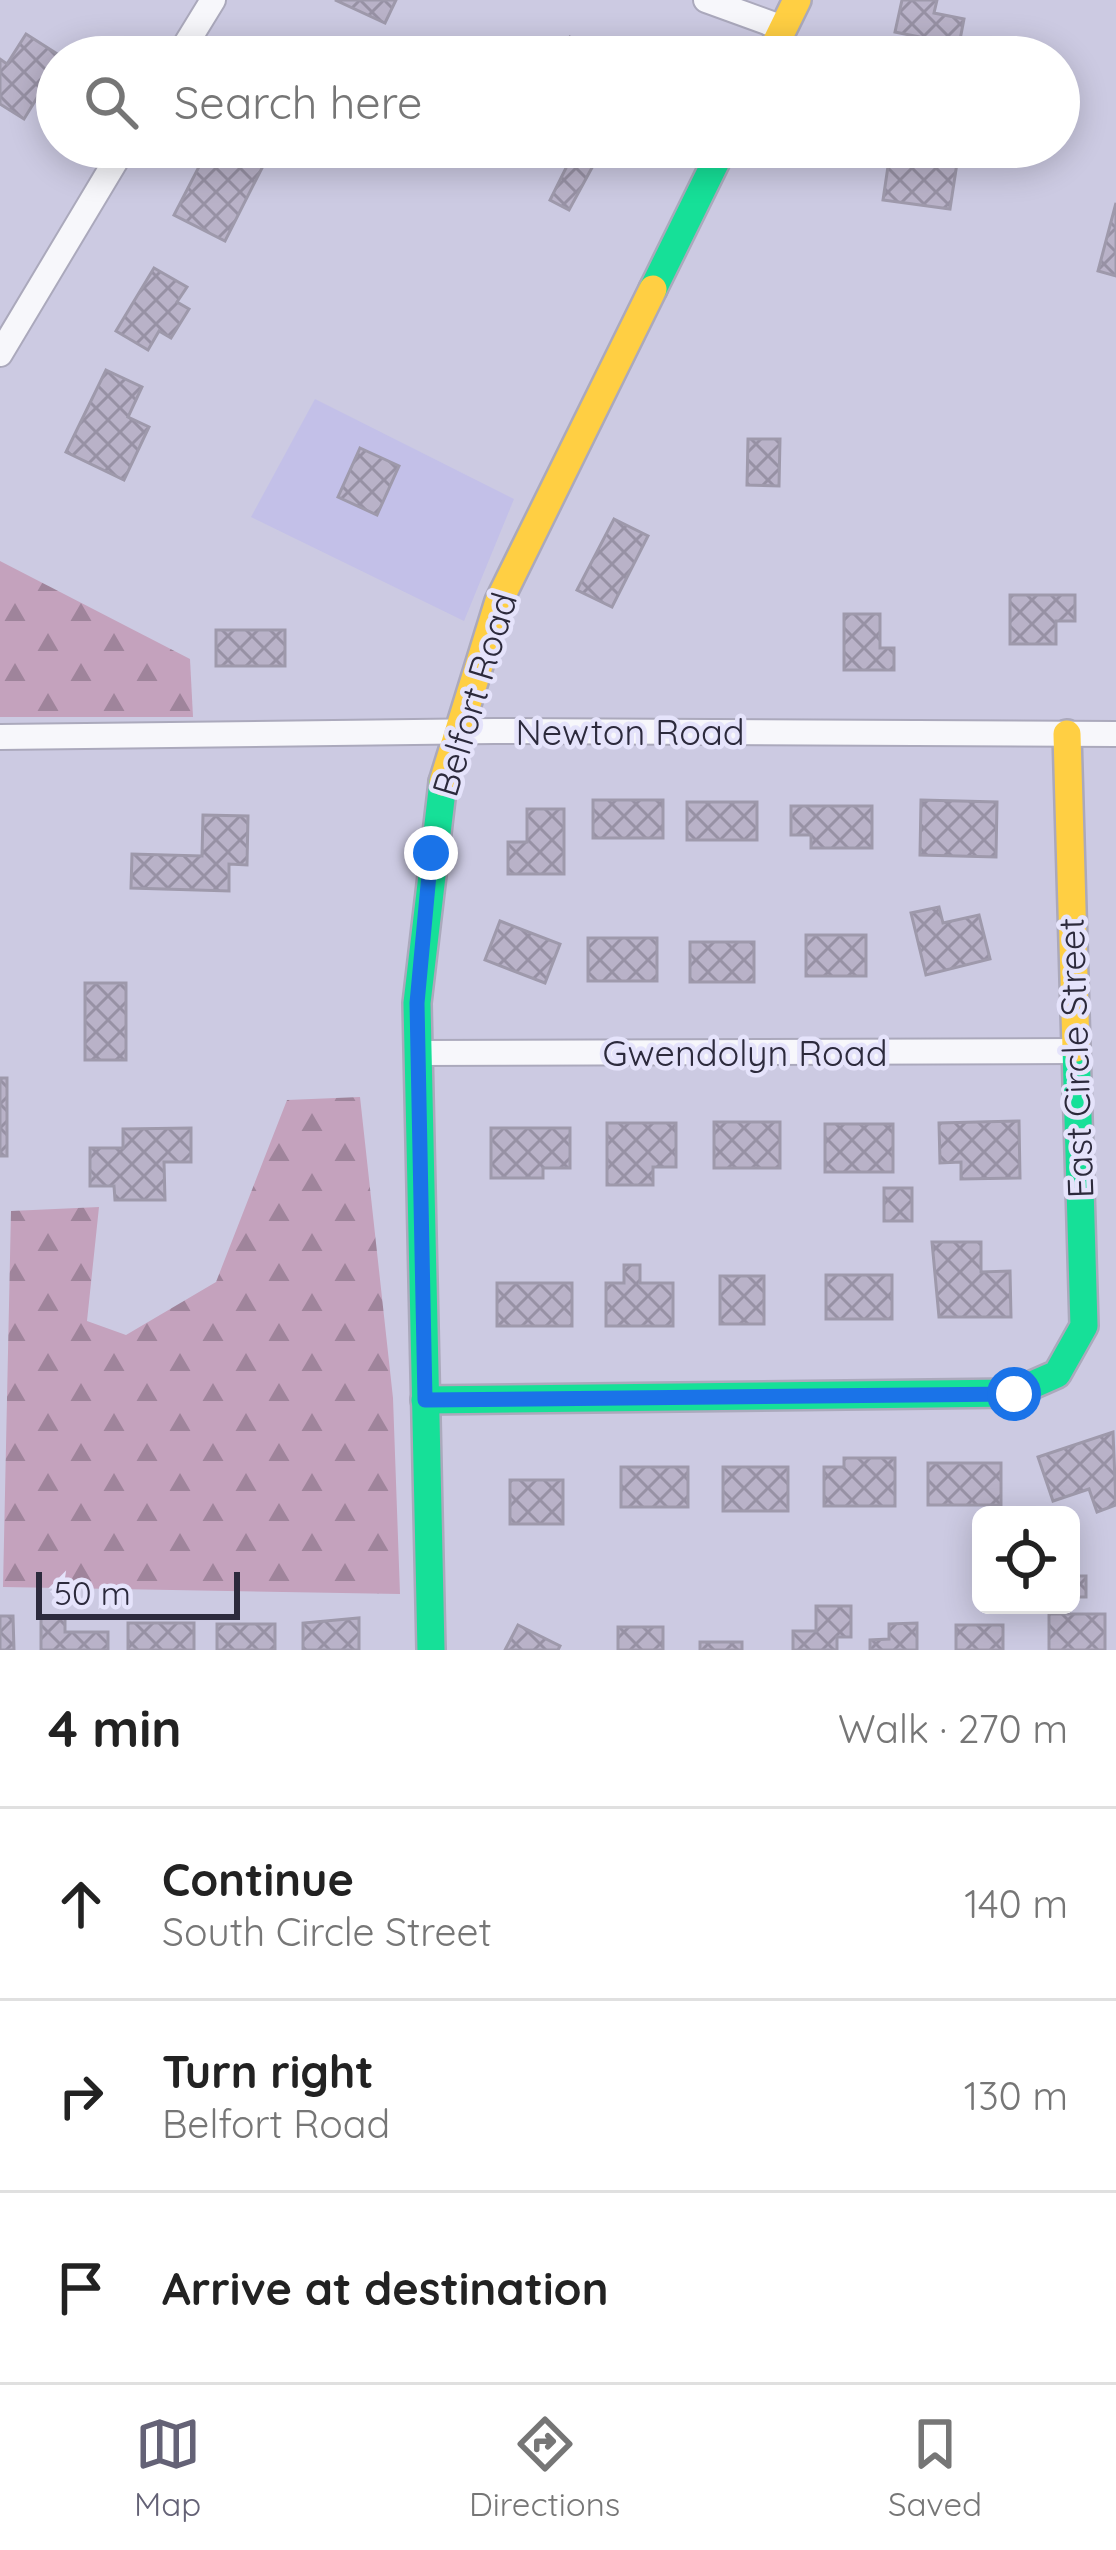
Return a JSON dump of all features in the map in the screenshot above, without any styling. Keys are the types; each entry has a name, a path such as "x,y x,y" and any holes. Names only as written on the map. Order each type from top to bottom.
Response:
{"street":[{"path":"191,36 213,0"},
{"path":"706,0 783,28"},
{"path":"779,36 797,0"},
{"path":"0,354 111,168"},
{"name":"Belfort Road","path":"430,1650 417,1053 425,895 456,732 499,601 712,168"},
{"name":"Newton Road","path":"0,737 456,732 1116,734"},
{"name":"East Circle Street","path":"425,1400 1014,1394 1057,1374 1084,1326 1067,734"},
{"name":"Gwendolyn Road","path":"417,1053 1074,1052"}],"shaded area":[{"path":"315,399 514,499 464,621 251,517"}],"green space":[{"path":"0,561 190,659 193,717 0,717"},
{"path":"360,1097 393,1398 400,1594 3,1587 11,1211 99,1207 87,1321 126,1335 216,1282 287,1100"}],"building":[{"path":"335,0 396,0 385,23"},
{"path":"902,0 937,0 934,13 964,19 961,36 895,32"},
{"path":"26,34 36,40 36,99 24,119 0,104 0,59 7,64"},
{"path":"198,168 262,168 225,241 174,215"},
{"path":"566,168 592,168 569,210 550,200"},
{"path":"888,168 956,168 950,209 883,200"},
{"path":"1116,203 1116,276 1098,271"},
{"path":"154,268 187,287 177,302 189,309 171,338 159,331 148,350 116,331"},
{"path":"106,370 142,387 128,417 149,427 124,480 66,452"},
{"path":"748,439 780,439 779,486 747,485"},
{"path":"360,448 399,466 377,515 338,497"},
{"path":"614,519 648,536 612,607 577,590"},
{"path":"1010,595 1075,595 1075,621 1056,621 1056,644 1010,644"},
{"path":"844,614 880,614 880,648 894,648 894,670 844,670"},
{"path":"216,630 285,630 285,666 216,666"},
{"path":"593,800 663,800 663,838 593,838"},
{"path":"921,800 997,802 996,857 920,855"},
{"path":"687,802 757,802 757,840 687,840"},
{"path":"791,806 872,806 872,848 811,848 811,835 791,835"},
{"path":"527,809 564,809 564,874 508,874 508,842 527,842"},
{"path":"203,815 248,816 247,865 229,864 229,891 131,888 132,854 202,856"},
{"path":"939,907 943,923 979,915 990,959 926,975 911,913"},
{"path":"500,921 560,944 545,983 485,960"},
{"path":"806,935 866,935 866,976 806,976"},
{"path":"588,938 657,938 657,981 588,981"},
{"path":"690,942 754,942 754,982 690,982"},
{"path":"85,983 126,983 126,1060 85,1060"},
{"path":"0,1078 7,1078 7,1156 0,1156"},
{"path":"1019,1121 1020,1178 961,1179 961,1162 940,1163 939,1123"},
{"path":"714,1122 780,1122 780,1168 714,1168"},
{"path":"607,1123 676,1123 676,1167 653,1167 653,1185 607,1185"},
{"path":"825,1124 893,1124 893,1172 825,1172"},
{"path":"191,1128 191,1162 164,1162 165,1200 115,1200 114,1186 90,1186 90,1148 123,1148 123,1129"},
{"path":"491,1128 570,1128 570,1168 543,1168 543,1178 491,1178"},
{"path":"884,1188 912,1188 912,1221 884,1221"},
{"path":"932,1242 981,1242 981,1272 1010,1271 1011,1317 939,1317"},
{"path":"624,1265 640,1265 640,1283 673,1283 673,1326 606,1326 606,1283 624,1283"},
{"path":"826,1275 892,1275 892,1319 826,1319"},
{"path":"720,1276 764,1276 764,1324 720,1324"},
{"path":"497,1283 572,1283 572,1326 497,1326"},
{"path":"1113,1432 1116,1505 1097,1512 1089,1489 1053,1501 1038,1457"},
{"path":"844,1458 895,1458 895,1506 824,1506 824,1467 844,1467"},
{"path":"928,1463 1001,1463 1001,1505 928,1505"},
{"path":"621,1467 688,1467 688,1507 621,1507"},
{"path":"723,1467 788,1467 788,1511 723,1511"},
{"path":"510,1480 563,1480 563,1524 510,1524"},
{"path":"1080,1576 1086,1576 1086,1597 1080,1597"},
{"path":"816,1606 851,1606 851,1637 837,1637 837,1650 793,1650 793,1631 816,1631"},
{"path":"1049,1614 1105,1614 1105,1650 1049,1650"},
{"path":"0,1616 13,1616 14,1650 0,1650"},
{"path":"41,1617 65,1617 65,1632 108,1632 108,1650 41,1650"},
{"path":"359,1618 359,1650 303,1650 303,1623"},
{"path":"128,1623 194,1623 194,1650 128,1650"},
{"path":"917,1623 917,1650 870,1650 870,1640 889,1639 889,1624"},
{"path":"217,1624 275,1624 275,1650 217,1650"},
{"path":"518,1625 560,1646 558,1650 505,1650"},
{"path":"956,1625 1003,1625 1003,1650 956,1650"},
{"path":"618,1627 663,1627 663,1650 618,1650"},
{"path":"700,1642 742,1642 742,1650 700,1650"}],"traffic: fast":[{"path":"653,289 713,168"},
{"path":"431,1650 417,1003 443,782"},
{"path":"425,1400 1014,1393 1057,1374 1084,1326 1076,1048"}],"traffic: slow":[{"path":"779,36 797,0"},
{"path":"443,782 499,601 653,289"},
{"path":"1067,734 1076,1048"}],"route":[{"path":"431,853 417,1003 425,1400 1014,1394"}]}
